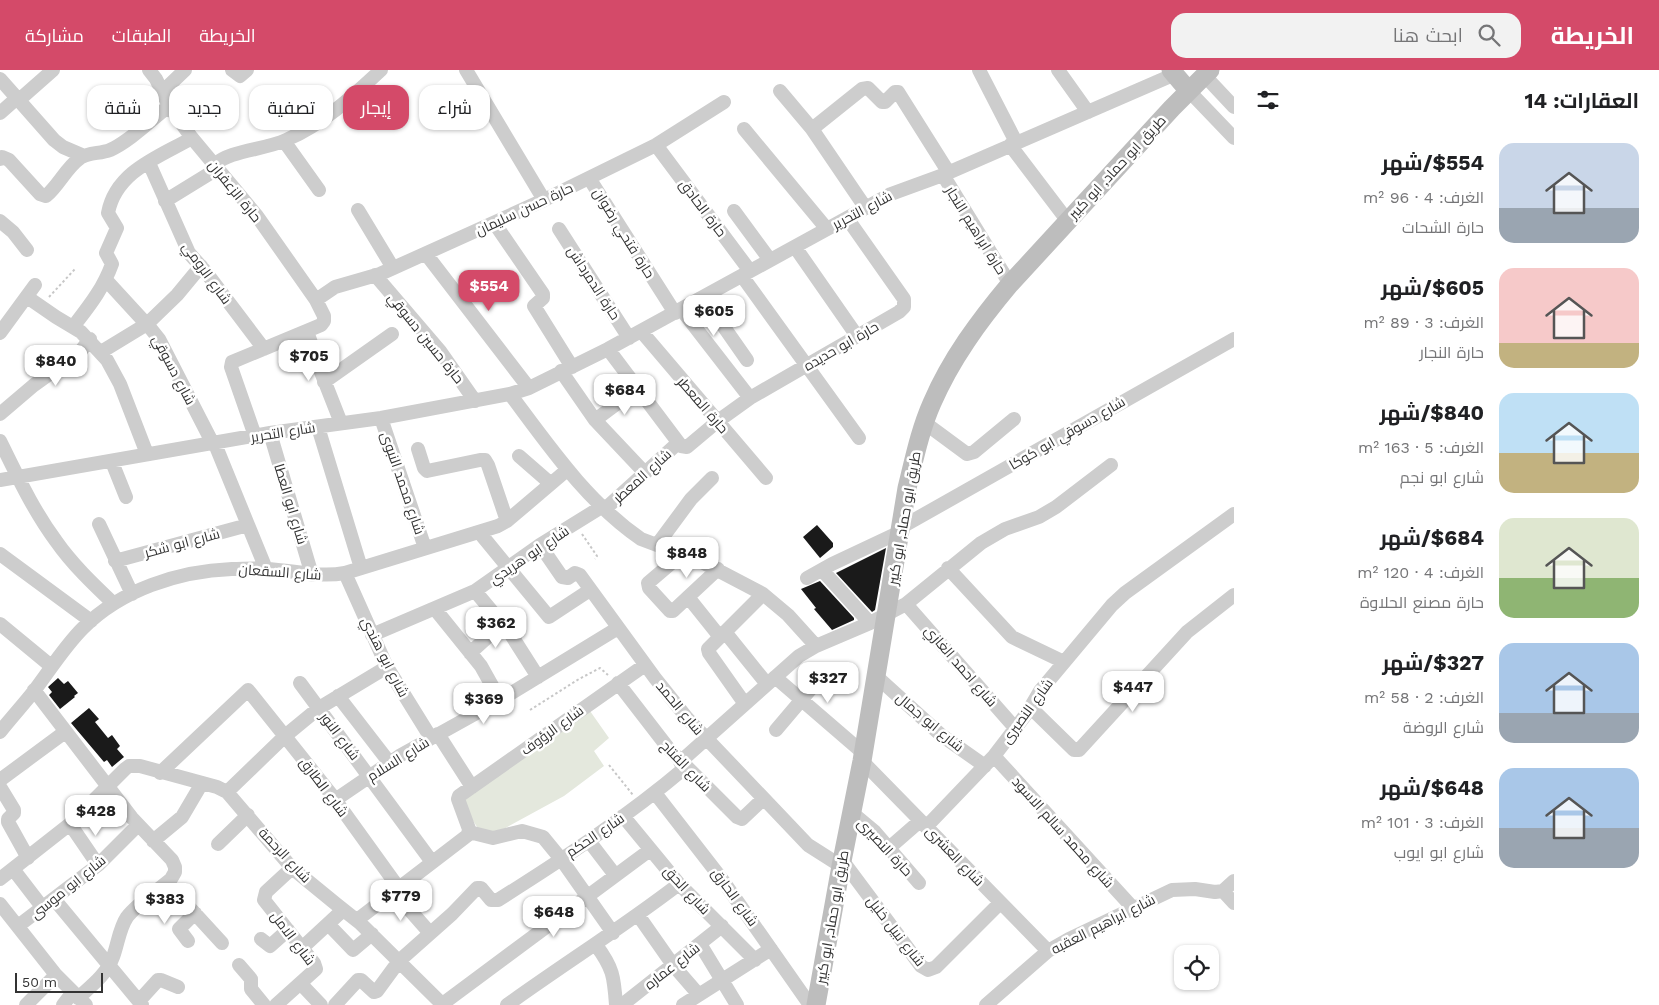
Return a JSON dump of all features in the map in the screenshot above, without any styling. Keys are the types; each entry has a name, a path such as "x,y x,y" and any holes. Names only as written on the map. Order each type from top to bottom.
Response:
{"main road":[{"path":"1173,72 1188,90"},
{"name":"طريق ابو حماد, ابو كبير","path":"816,1005 887,614 907,488 924,424 932,404 947,372 966,342 986,313 1010,284 1188,90 1207,73"}],"street":[{"path":"0,114 53,70"},
{"name":"حارة الزعفران","path":"149,70 156,79 169,106"},
{"path":"162,92 185,70"},
{"path":"232,70 240,76 247,70"},
{"path":"466,70 544,200"},
{"path":"979,70 1013,144 1067,220"},
{"path":"1058,70 1088,112"},
{"path":"165,201 216,167 219,161 230,155 265,148 284,142 304,132 330,116 376,72"},
{"name":"شارع التحرير","path":"0,480 255,436 381,418 510,394 528,388 635,335 891,194 946,174 1088,112 1173,72"},
{"path":"1207,73 1234,108"},
{"path":"0,79 54,140 63,147 84,156"},
{"name":"حارة ابراهيم النجار","path":"812,129 862,89 868,88 882,102 896,91 899,93 1010,284"},
{"path":"1188,90 1234,138"},
{"path":"780,91 812,129 865,207"},
{"name":"حارة حسن سليمان","path":"319,306 335,287 393,268 495,224 656,145 724,102"},
{"path":"0,159 9,160 43,196 49,193 74,163 84,156 109,151 122,144 169,106"},
{"path":"744,129 827,229"},
{"name":"حارة الزعفران","path":"186,130 264,227 319,306"},
{"path":"73,326 99,293 112,264 106,253 117,228 109,216 109,210 118,187 124,179 192,138"},
{"path":"284,142 319,190"},
{"name":"حارة الحادق","path":"656,145 746,273 807,366 859,438"},
{"name":"شارع الرومي","path":"149,163 184,245 264,349"},
{"name":"حارة فتحي رضوان","path":"589,178 678,311 750,398"},
{"path":"358,210 393,268"},
{"path":"734,211 770,260"},
{"name":"حارة ابو حديده","path":"684,444 750,398 902,310 905,303 847,218"},
{"path":"495,224 543,294 543,298 534,306 595,420 645,473"},
{"path":"2,227 27,250"},
{"name":"حارة الدمرداش","path":"559,229 635,335"},
{"path":"795,247 858,336"},
{"path":"426,254 528,388"},
{"path":"101,352 147,324 177,295 201,266"},
{"name":"حارة حسين دسوقي","path":"375,275 440,351 475,401"},
{"name":"شارع دسوقي","path":"106,280 147,324 165,350 214,444 266,569"},
{"path":"1,329 35,285"},
{"path":"27,297 73,326 101,352 120,384 147,454"},
{"path":"703,297 747,360"},
{"path":"255,436 231,364 234,360 321,325 324,321 319,306"},
{"path":"307,331 324,382 341,423"},
{"path":"324,382 392,334"},
{"name":"حارة المعطر","path":"635,335 718,421 766,478"},
{"path":"0,414 40,380 80,352 90,340"},
{"name":"شارع دسوقي ابو كوكا","path":"807,578 900,530 1234,340"},
{"path":"608,349 684,444"},
{"path":"595,420 638,388"},
{"path":"510,394 567,470 604,508 641,539 718,569 763,594 788,615 816,646"},
{"name":"شارع محمد النبوى","path":"381,418 425,548"},
{"path":"924,424 967,454 974,452 1014,419"},
{"path":"318,427 361,568"},
{"name":"شارع ابو العطا","path":"270,434 312,574"},
{"path":"0,441 33,506 56,541 82,573 113,603"},
{"name":"شارع المعطر","path":"604,508 645,473 684,444"},
{"path":"418,449 424,468 427,471 485,460 507,521"},
{"path":"519,456 550,483"},
{"path":"112,462 126,497"},
{"name":"شارع الحكم","path":"430,933 477,888 480,887 491,900 498,900 589,841 656,793 706,739 799,656 816,646 870,623 906,604 969,550 993,536 1056,506 1110,465"},
{"name":"شارع السقعان","path":"0,732 68,644 91,621 113,603 132,594 165,581 197,573 229,569 266,569 328,576 345,573 498,526 507,521 567,470"},
{"path":"657,545 691,499 712,478"},
{"name":"شارع ابو هريدي","path":"372,635 476,591 540,545 604,508"},
{"name":"شارع النصيرى","path":"889,848 923,824 990,761 1016,729 1035,698 1106,612 1125,593 1234,514"},
{"path":"98,524 132,594"},
{"name":"شارع ابو شكر","path":"115,561 248,525"},
{"path":"480,532 548,617 590,590"},
{"name":"شارع الحمد","path":"540,545 562,577 568,578 577,573 676,705 706,739 808,845 841,863"},
{"path":"0,554 91,621"},
{"path":"682,554 648,583 649,588 670,611 674,610 688,598 718,569"},
{"path":"948,568 1012,637 1064,662"},
{"path":"822,570 870,623"},
{"name":"شارع ابو هندي","path":"345,573 387,668 472,787"},
{"path":"476,591 502,624 538,677"},
{"path":"745,704 708,651 709,647 763,594"},
{"path":"1030,707 1074,750 1079,750 1187,632 1234,595"},
{"name":"شارع العشرى","path":"688,598 771,681 801,700 862,756 923,824 1048,951"},
{"name":"شارع احمد الغازي","path":"906,604 1016,729"},
{"path":"434,609 487,674 500,700"},
{"path":"470,653 502,624"},
{"path":"2,628 51,666"},
{"name":"شارع السلام","path":"335,800 389,762 500,700 618,628"},
{"name":"شارع الرؤوف","path":"469,832 458,799 460,796 645,665"},
{"path":"227,792 285,736 319,708 387,668"},
{"name":"شارع ابو جمال","path":"876,676 941,735 990,761"},
{"path":"776,730 820,678"},
{"name":"شارع النور","path":"300,683 432,862"},
{"name":"شارع الفتاح","path":"617,683 656,735 683,765 739,818 742,818 763,799"},
{"path":"34,690 107,787 138,825 167,854 175,867 174,876 127,917 121,929 114,957 104,974 79,998 63,1005"},
{"name":"شارع الطارق","path":"160,772 248,690 335,800 396,889 430,933"},
{"path":"338,696 389,762"},
{"path":"0,780 65,732"},
{"name":"شارع محمد سالم الاسود","path":"990,761 1133,908"},
{"name":"شارع الرحمة","path":"107,787 125,768 140,766 217,787 227,792 292,868 357,920 442,1005"},
{"path":"154,841 187,811 202,783"},
{"path":"0,787 14,810 8,822 28,858"},
{"path":"0,879 70,824 107,787"},
{"name":"شارع الحارق","path":"656,793 722,878 810,1005"},
{"name":"حارة النصيرى","path":"851,812 875,832 919,883"},
{"path":"218,844 248,816"},
{"name":"شارع الحق","path":"623,816 679,884 755,960"},
{"path":"70,824 98,865"},
{"name":"شارع ابو موسى","path":"18,926 98,865 138,825"},
{"path":"357,920 466,837 469,832 493,838 522,831 543,837 561,859 613,933"},
{"path":"589,841 616,875"},
{"path":"442,1005 650,850"},
{"name":"شارع نبيل خليل","path":"841,863 921,966 928,970 936,967 1000,903"},
{"name":"شارع الامل","path":"276,1005 301,984 316,967 303,947 266,903 264,897 266,892 292,868"},
{"path":"13,869 43,908"},
{"path":"1234,881 1223,891 1234,903"},
{"path":"167,883 222,943"},
{"path":"507,1005 596,945 679,884"},
{"name":"شارع ابراهيم العقبه","path":"986,1005 1048,951 1133,908 1172,890 1183,888 1215,892 1223,891"},
{"path":"54,899 141,1003 158,980 178,987"},
{"path":"0,904 56,974 79,998"},
{"path":"303,947 343,910"},
{"path":"188,941 179,930 179,927 195,913"},
{"path":"638,915 673,965 699,995"},
{"path":"328,924 353,950 372,934"},
{"name":"شارع عماره","path":"622,1005 722,926"},
{"path":"262,938 270,946 288,930"},
{"path":"335,1005 358,980 361,980 374,992 377,991 399,961 430,933"},
{"path":"700,944 737,1005"},
{"path":"596,945 611,967 614,976 616,1005"},
{"path":"683,1005 771,949"},
{"path":"239,966 250,977 251,989 264,1005"},
{"path":"26,1005 56,974"},
{"path":"301,984 321,1005"}],"path":[{"path":"40,306 75,269"},
{"path":"575,524 597,556 595,559"},
{"path":"530,710 600,668 617,683"},
{"path":"609,765 640,804"}],"shaded area":[{"path":"590,711 609,738 594,751 604,766 564,796 485,839 460,801"}],"building":[{"path":"817,525 833,543 833,547 820,558 803,537"},
{"path":"886,548 875,610 872,612 836,573"},
{"path":"820,581 854,620 832,630 814,609 816,608 801,589"},
{"path":"58,678 64,684 68,681 78,693 60,709 49,695 52,692 48,687"},
{"path":"89,708 99,719 95,722 108,738 112,735 120,746 117,749 124,757 112,767 107,760 104,762 71,723"}]}
